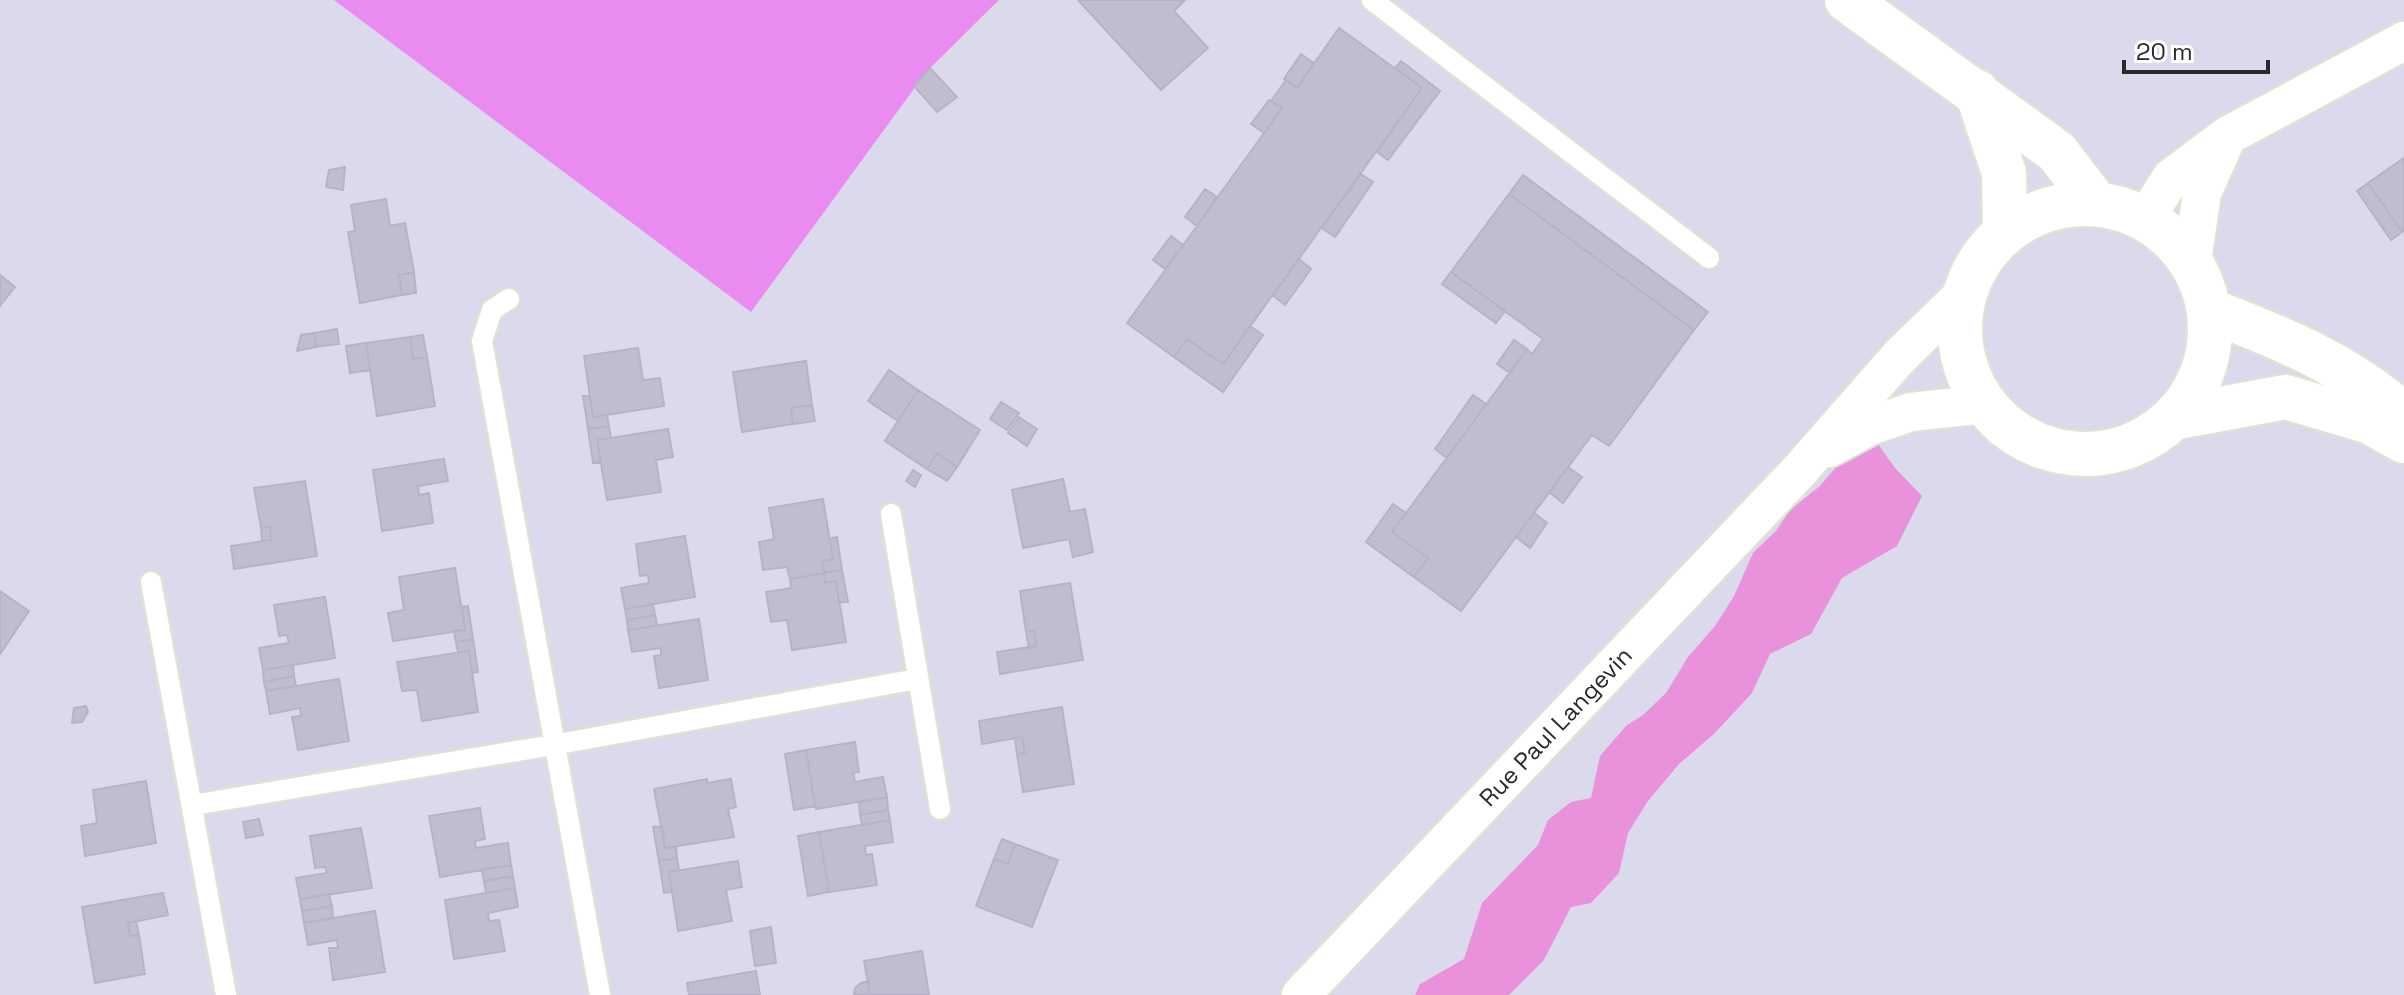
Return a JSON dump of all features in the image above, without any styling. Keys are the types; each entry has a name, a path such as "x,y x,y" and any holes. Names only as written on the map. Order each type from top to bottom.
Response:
{"street":[{"path":"1847,0 2057,152 2096,203"},
{"path":"2146,218 2171,178 2227,136 2404,41"},
{"path":"1977,92 2004,173 2005,232"},
{"path":"2192,261 2202,193 2227,136"},
{"path":"2177,417 2206,368 2211,311 2192,261 2146,218 2096,203 2048,208 2005,232 1977,265 1960,298 1963,357 1985,404 2026,440 2079,455 2132,447 2177,417 2286,397 2370,422 2404,441"},
{"name":"Rue Paul Langevin","path":"1301,995 1809,460 1900,356 1960,298"},
{"path":"2211,311 2288,340 2374,388 2404,415"},
{"name":"Rue Paul Langevin","path":"1809,460 1870,426 1911,412 1985,404"}],"lane":[{"path":"1372,0 1709,258"},
{"path":"509,299 492,310 482,341 600,995"},
{"path":"891,514 940,809"},
{"path":"151,582 226,995"},
{"path":"193,805 553,745 917,679"}],"shaded area":[{"path":"334,0 999,0 927,71 751,312"},
{"path":"1878,444 1895,468 1922,496 1897,546 1842,578 1811,634 1770,654 1752,693 1714,734 1679,764 1648,801 1628,833 1619,873 1591,903 1571,907 1544,960 1509,995 1415,995 1420,984 1464,959 1482,903 1538,845 1548,820 1571,802 1591,798 1600,756 1626,726 1666,693 1688,657 1715,626 1734,596 1753,553 1776,531 1790,510 1820,486 1843,459"}],"building":[{"path":"1078,0 1185,0 1174,11 1208,48 1161,90"},
{"path":"1339,28 1422,88 1223,364 1187,339 1174,357 1127,323 1282,108 1271,101 1286,80 1297,88"},
{"path":"1301,54 1314,63 1297,88 1284,79"},
{"path":"1401,61 1440,91 1388,160 1377,152 1422,88 1395,68"},
{"path":"930,68 957,97 937,112 914,86"},
{"path":"1269,100 1282,108 1264,133 1251,124"},
{"path":"2404,158 2404,231 2402,232 2368,183"},
{"path":"345,167 343,190 326,187 329,170"},
{"path":"1361,174 1373,182 1335,237 1322,228"},
{"path":"1523,175 1708,312 1694,330 1509,194"},
{"path":"2368,183 2402,232 2391,240 2357,191"},
{"path":"1205,189 1217,197 1197,226 1185,217"},
{"path":"1509,194 1694,330 1609,446 1592,435 1461,611 1414,577 1428,558 1392,532 1527,349 1532,354 1543,339 1451,272"},
{"path":"386,199 390,226 405,223 414,272 399,275 402,295 360,303 348,232 355,231 351,205"},
{"path":"1171,236 1183,245 1165,269 1153,260"},
{"path":"1299,259 1311,269 1285,305 1273,295"},
{"path":"414,272 416,293 402,295 399,275"},
{"path":"1451,272 1505,311 1496,323 1442,284"},
{"path":"0,275 15,287 0,306"},
{"path":"1250,326 1263,335 1223,392 1174,357 1187,339 1223,364"},
{"path":"337,329 339,344 316,347 314,333"},
{"path":"314,333 316,347 297,351 301,335"},
{"path":"423,335 427,357 413,359 410,337"},
{"path":"410,337 413,359 427,357 435,406 377,416 366,343"},
{"path":"1514,340 1527,349 1510,373 1497,364"},
{"path":"366,343 370,370 350,373 346,346"},
{"path":"638,348 643,380 660,378 664,406 593,417 584,356"},
{"path":"806,361 812,405 791,408 793,424 742,432 733,372"},
{"path":"889,370 918,390 898,421 868,401"},
{"path":"918,390 980,430 957,467 937,453 927,469 885,441"},
{"path":"1473,395 1486,404 1447,458 1435,449"},
{"path":"583,396 590,396 593,417 607,415 609,426 588,429"},
{"path":"1001,402 1019,413 1007,430 990,419"},
{"path":"812,405 815,421 793,424 791,408"},
{"path":"1019,417 1037,429 1027,446 1008,433"},
{"path":"609,426 611,438 597,440 601,462 593,463 588,429"},
{"path":"668,429 673,457 656,460 661,492 607,500 597,440"},
{"path":"937,453 957,467 947,481 927,469"},
{"path":"444,459 448,481 418,486 419,495 429,493 433,523 382,531 373,470"},
{"path":"1568,467 1582,477 1563,503 1549,492"},
{"path":"913,470 921,475 915,487 906,481"},
{"path":"1063,479 1070,512 1085,509 1093,552 1073,557 1069,539 1023,548 1012,490"},
{"path":"305,481 317,556 234,569 231,546 271,540 270,527 261,528 254,488"},
{"path":"823,499 833,559 822,561 824,573 790,579 787,567 763,570 759,542 774,539 769,508"},
{"path":"1393,504 1406,513 1392,532 1428,558 1414,577 1366,542"},
{"path":"1534,513 1547,523 1530,548 1516,537"},
{"path":"270,527 271,540 262,541 261,528"},
{"path":"685,536 695,597 625,609 621,588 649,583 648,575 640,576 636,544"},
{"path":"837,537 842,570 824,573 822,561 833,559 830,539"},
{"path":"455,568 465,630 393,641 388,613 404,610 399,577"},
{"path":"842,570 848,602 839,603 836,581 825,583 824,573"},
{"path":"824,573 825,583 836,581 846,642 792,650 787,620 771,622 766,592 791,588 790,579"},
{"path":"1070,583 1083,660 1000,674 997,652 1036,646 1034,631 1026,632 1020,591"},
{"path":"0,591 29,611 0,654"},
{"path":"325,597 335,658 263,670 259,648 289,643 287,635 279,636 274,605"},
{"path":"653,604 655,615 627,620 625,609"},
{"path":"468,606 473,639 456,642 454,631 465,630 462,607"},
{"path":"655,615 657,626 628,630 627,620"},
{"path":"699,619 708,680 659,688 654,656 661,655 661,648 632,652 628,630"},
{"path":"1034,631 1036,646 1029,648 1026,632"},
{"path":"473,639 478,672 472,673 469,651 458,652 456,642"},
{"path":"469,651 478,712 422,721 417,690 402,691 397,662"},
{"path":"293,665 294,676 264,682 263,670"},
{"path":"294,676 296,686 266,691 264,682"},
{"path":"339,679 349,741 298,750 292,717 301,716 300,708 270,714 266,691"},
{"path":"86,706 88,712 82,722 72,723 74,708"},
{"path":"1062,707 1074,784 1023,792 1017,754 1025,753 1022,737 982,744 979,721"},
{"path":"1022,737 1025,753 1017,754 1015,738"},
{"path":"855,742 859,772 853,773 855,782 883,777 887,797 816,809 806,750"},
{"path":"806,750 815,806 794,810 785,754"},
{"path":"707,779 707,783 731,779 736,807 728,809 734,837 665,848 654,789"},
{"path":"146,781 156,843 85,856 81,826 97,823 93,790"},
{"path":"887,797 888,810 860,815 859,802"},
{"path":"480,808 485,839 475,841 476,848 508,843 511,865 440,877 429,816"},
{"path":"888,810 890,820 862,825 860,815"},
{"path":"259,819 263,835 246,838 243,822"},
{"path":"890,820 893,842 865,846 866,855 872,854 877,885 829,892 819,832"},
{"path":"662,826 665,848 676,847 677,858 659,861 653,827"},
{"path":"361,828 372,888 300,899 296,878 327,873 325,867 315,868 310,836"},
{"path":"819,832 829,892 808,896 798,836"},
{"path":"1002,839 1015,844 1008,864 994,859"},
{"path":"1015,844 1058,860 1032,927 976,906 994,859 1008,864"},
{"path":"677,858 679,870 669,872 672,892 664,893 659,861"},
{"path":"738,861 742,887 726,890 732,921 678,931 669,872"},
{"path":"511,865 513,876 484,881 482,869"},
{"path":"513,876 515,888 486,893 484,881"},
{"path":"515,888 518,907 488,913 489,921 499,920 505,951 454,959 445,900"},
{"path":"163,893 168,915 128,923 130,936 139,935 145,974 95,983 82,907"},
{"path":"329,894 332,906 302,911 300,899"},
{"path":"332,906 333,918 304,923 302,911"},
{"path":"375,911 385,972 333,980 329,948 338,948 337,940 308,945 304,923"},
{"path":"136,921 139,935 130,936 128,923"},
{"path":"771,927 776,963 755,966 750,931"},
{"path":"922,951 929,995 870,995 864,961"},
{"path":"756,971 760,995 689,995 687,983"},
{"path":"868,981 870,995 854,995 855,988"}]}
